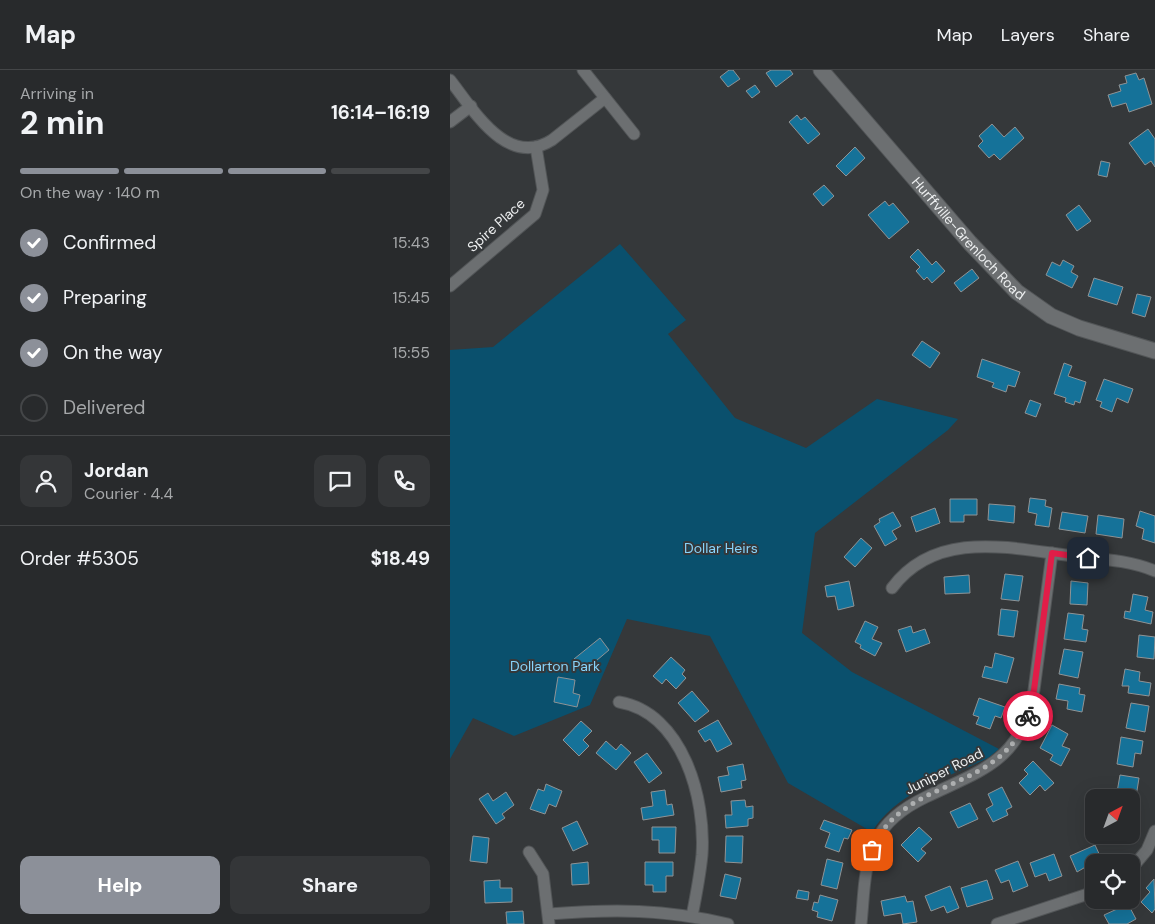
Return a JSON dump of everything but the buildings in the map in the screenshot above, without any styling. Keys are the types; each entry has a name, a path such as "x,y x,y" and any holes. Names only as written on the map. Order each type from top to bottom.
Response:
{"main road":[{"name":"Hurffville-Grenloch Road","path":"821,70 970,243 1017,292 1051,316 1079,328 1155,351"}],"street":[{"path":"583,70 634,134"},
{"path":"450,80 499,138 514,145 536,147 552,140 605,98"},
{"path":"450,122 471,106"},
{"name":"Spire Place","path":"450,286 535,214 543,190 536,147"},
{"path":"892,588 901,576 918,562 946,551 992,547 1133,564 1155,571"},
{"name":"Juniper Road","path":"861,924 869,860 876,841 889,822 915,802 991,765 1010,748 1021,732 1029,712 1034,690 1052,553"},
{"path":"619,702 643,709 664,726 682,755 692,780 700,814 702,846 692,916"},
{"path":"1140,858 1155,831"},
{"path":"529,852 543,874 549,919 625,910 692,916 728,924"},
{"path":"997,924 1085,895"}],"green space":[{"path":"620,244 686,320 668,334 735,418 806,448 877,399 958,419 948,430 815,533 802,633 852,672 999,749 988,758 940,779 909,796 882,818 872,832 788,783 710,636 627,619 590,705 514,736 473,718 450,759 450,350 493,347"}],"way so far":[{"path":"872,850 889,822 906,807 998,760 1016,741 1028,716"}],"route":[{"path":"1028,716 1034,690 1052,553 1088,558"}],"park label":[{"name":"Dollar Heirs","path":"721,548"},
{"name":"Dollarton Park","path":"555,666"}]}
